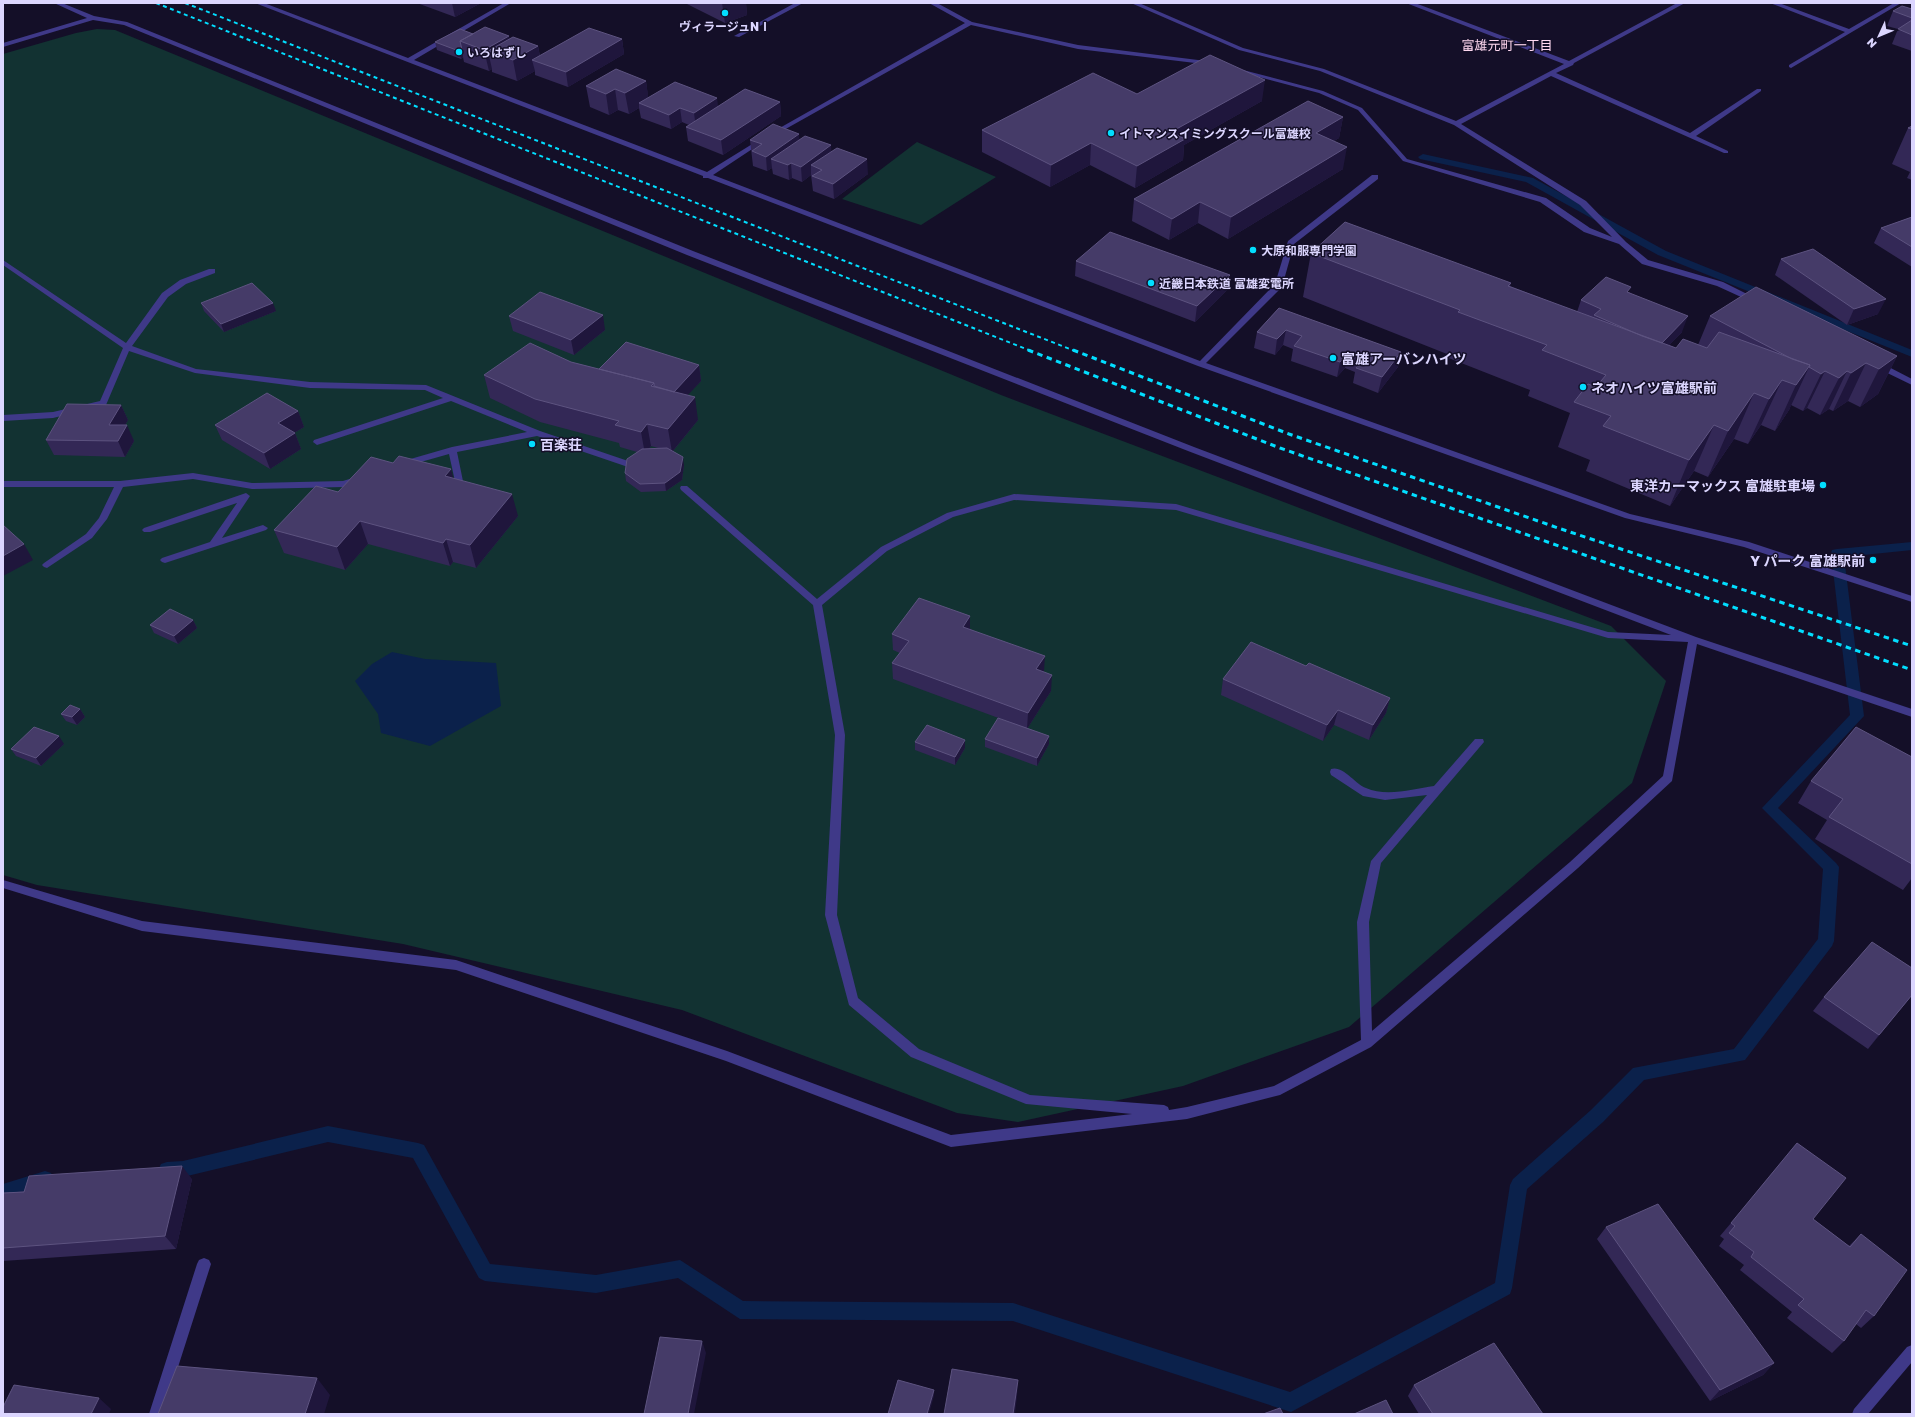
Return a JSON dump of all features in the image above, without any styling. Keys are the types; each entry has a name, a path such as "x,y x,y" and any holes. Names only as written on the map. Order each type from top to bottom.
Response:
{"street":[{"path":"56,3 93,18 125,23 690,253 1191,449 1693,639 1912,713"},
{"path":"258,3 706,176 1201,364 1628,516 1746,544 1912,599"},
{"path":"408,61 508,3"},
{"path":"737,36 800,3"},
{"path":"932,3 970,23 1078,47 1216,64"},
{"path":"1134,3 1241,49 1322,70 1456,124 1583,203 1623,244 1645,262 1720,284 1760,302"},
{"path":"1409,3 1572,64"},
{"path":"1456,124 1550,72 1572,64 1682,3"},
{"path":"1773,3 1849,31"},
{"path":"1792,66 1898,3"},
{"path":"3,44 93,18"},
{"path":"706,176 764,139 970,23"},
{"path":"1238,70 1321,92 1360,109 1405,160 1543,200 1587,230 1623,244"},
{"path":"1550,72 1726,152"},
{"path":"1692,136 1759,90"},
{"path":"1201,364 1279,285 1291,243 1376,177"},
{"path":"3,262 127,347 195,371 310,384 426,388 537,433 628,464"},
{"path":"3,418 52,415 103,403 127,347 165,295 183,282 212,271"},
{"path":"1873,363 1912,382"},
{"path":"318,442 451,398"},
{"path":"394,467 452,450 537,433"},
{"path":"452,450 460,486"},
{"path":"3,484 120,484 193,476 252,486 344,484 366,476"},
{"path":"47,565 89,536 103,519 120,484"},
{"path":"213,545 252,486"},
{"path":"684,488 817,604 840,735 832,915 853,1001 915,1053 1030,1100 1187,1113"},
{"path":"147,530 245,497"},
{"path":"817,604 884,549 950,515 1014,497 1176,507 1608,635 1693,639"},
{"path":"165,560 263,528"},
{"path":"3,884 142,926 456,966 727,1056 951,1141 1187,1113 1276,1091 1367,1043 1574,865 1668,778 1693,639"},
{"path":"1367,1043 1364,922 1376,861 1479,742"},
{"path":"1335,772 1363,792 1385,796 1438,790"},
{"path":"156,1414 204,1264"},
{"path":"1859,1414 1912,1352"}],"green space":[{"path":"97,29 115,30 1001,395 1611,626 1666,681 1632,783 1349,1027 1183,1086 1018,1122 957,1113 682,1010 403,944 37,885 3,875 3,54 76,33"},
{"path":"917,142 996,177 921,225 842,199"}],"water":[{"path":"392,652 425,659 496,663 501,706 430,746 381,733 378,714 355,681 372,664"}],"building":[{"path":"1902,6 1912,9 1912,18 1893,11"},
{"path":"1912,20 1912,35 1898,29"},
{"path":"485,27 509,36 484,50 460,41"},
{"path":"589,28 622,39 566,72 532,60"},
{"path":"460,29 473,34 460,41 462,50 459,51 435,42"},
{"path":"513,37 538,46 513,60 488,51"},
{"name":"イトマンスイミングスクール富雄校","path":"1210,55 1265,80 1171,132 1185,139 1137,166 1091,143 1051,165 982,130 1093,73 1137,94"},
{"path":"616,69 646,81 625,93 615,89 606,94 586,86"},
{"path":"675,82 717,98 694,113 680,108 669,115 639,103"},
{"path":"745,89 780,102 721,140 686,127"},
{"path":"1308,101 1343,117 1316,133 1347,147 1231,217 1200,202 1172,219 1134,199"},
{"path":"773,124 799,134 766,157 752,151 762,144 750,140"},
{"path":"805,136 831,145 801,167 791,163 788,165 771,159"},
{"path":"837,148 867,159 833,184 812,176 822,170 811,165"},
{"path":"1912,217 1912,247 1881,228"},
{"path":"1345,222 1511,283 1508,286 1676,348 1683,339 1707,348 1719,332 1810,365 1796,385 1782,380 1769,399 1754,393 1728,431 1714,425 1689,460 1603,426 1611,416 1574,402 1588,384 1596,387 1606,375 1542,350 1547,345 1458,312 1460,310 1311,253"},
{"path":"1110,232 1230,275 1197,306 1076,261"},
{"path":"1813,249 1886,299 1854,309 1781,259"},
{"path":"1606,277 1631,287 1627,292 1688,316 1662,343 1594,315 1601,309 1581,300"},
{"path":"252,283 273,303 221,324 201,303"},
{"path":"1756,287 1897,356 1879,369 1866,363 1851,373 1847,371 1839,378 1825,371 1821,374 1809,367 1810,365 1792,359 1710,316"},
{"path":"540,292 603,315 571,340 509,316"},
{"path":"1279,308 1401,352 1382,377 1356,368 1364,358 1348,353 1340,362 1294,346 1302,336 1286,330 1277,339 1257,332"},
{"path":"626,342 699,365 674,392 654,386 654,383 599,369"},
{"path":"530,343 571,362 654,383 651,386 695,397 668,429 647,424 641,432 615,425 619,421 535,399 484,375"},
{"path":"267,393 298,411 278,423 295,433 264,453 215,425"},
{"path":"67,404 121,405 109,425 127,425 118,441 46,440"},
{"path":"667,448 683,457 680,472 665,483 640,484 625,473 627,459 642,449"},
{"path":"399,456 451,469 445,476 512,494 470,545 446,539 443,543 360,521 337,547 274,530 316,486 338,492 371,457 393,463"},
{"path":"3,525 24,544 3,556"},
{"path":"919,598 970,616 963,627 1045,656 1036,669 1052,675 1028,713 892,663 909,641 892,634"},
{"path":"170,609 193,620 174,636 150,625"},
{"path":"1251,642 1306,666 1309,663 1390,698 1373,725 1338,710 1327,725 1223,679"},
{"path":"70,705 80,709 72,717 61,714"},
{"path":"998,718 1049,736 1037,758 985,739"},
{"path":"927,725 965,740 955,757 915,742"},
{"path":"34,727 59,736 36,758 11,749"},
{"path":"1856,727 1912,757 1912,864 1829,817 1843,799 1811,781"},
{"path":"1872,942 1912,968 1912,995 1879,1035 1824,997"},
{"path":"1797,1143 1846,1178 1813,1219 1850,1247 1861,1234 1907,1270 1874,1316 1866,1310 1844,1341 1798,1305 1804,1299 1751,1257 1754,1252 1729,1233 1735,1226 1731,1223"},
{"path":"182,1166 165,1236 3,1248 3,1193 24,1192 29,1176"},
{"path":"1658,1204 1774,1363 1720,1390 1606,1227"},
{"path":"660,1337 702,1341 688,1414 644,1414"},
{"path":"1494,1343 1543,1414 1433,1414 1414,1385"},
{"path":"177,1366 317,1378 305,1414 158,1414"},
{"path":"952,1369 1018,1380 1013,1414 944,1414"},
{"path":"898,1380 934,1390 927,1414 888,1414"},
{"path":"14,1385 99,1398 91,1414 3,1414 3,1407"},
{"path":"1386,1400 1393,1414 1354,1414"},
{"path":"1280,1408 1283,1414 1263,1414"}],"waterway":[{"path":"1423,157 1529,180 1662,253 1912,354"},
{"path":"167,1170 183,1169 328,1134 418,1151 485,1272 596,1284 680,1269 740,1310 1013,1312 1291,1402 1503,1288 1519,1185 1597,1116 1639,1073 1739,1055 1826,941 1831,867 1769,808 1857,716 1837,553 1912,546"},
{"path":"3,1192 45,1179"}],"railway":[{"path":"156,3 1031,351"},
{"path":"185,3 1075,351"},
{"path":"1028,350 1280,448 1912,670"},
{"path":"1073,350 1289,434 1561,529 1912,646"}],"place":[{"name":"ヴィラージュNⅠ","path":"725,13"},
{"name":"いろはずし","path":"459,52"},
{"name":"イトマンスイミングスクール富雄校","path":"1111,133"},
{"name":"大原和服専門学園","path":"1253,250"},
{"name":"近畿日本鉄道 富雄変電所","path":"1151,283"},
{"name":"富雄アーバンハイツ","path":"1333,358"},
{"name":"ネオハイツ富雄駅前","path":"1583,387"},
{"name":"百楽荘","path":"532,444"},
{"name":"東洋カーマックス 富雄駐車場","path":"1823,485"},
{"name":"Y パーク 富雄駅前","path":"1873,560"}],"district":[{"name":"富雄元町一丁目","path":"1507,45"}]}
